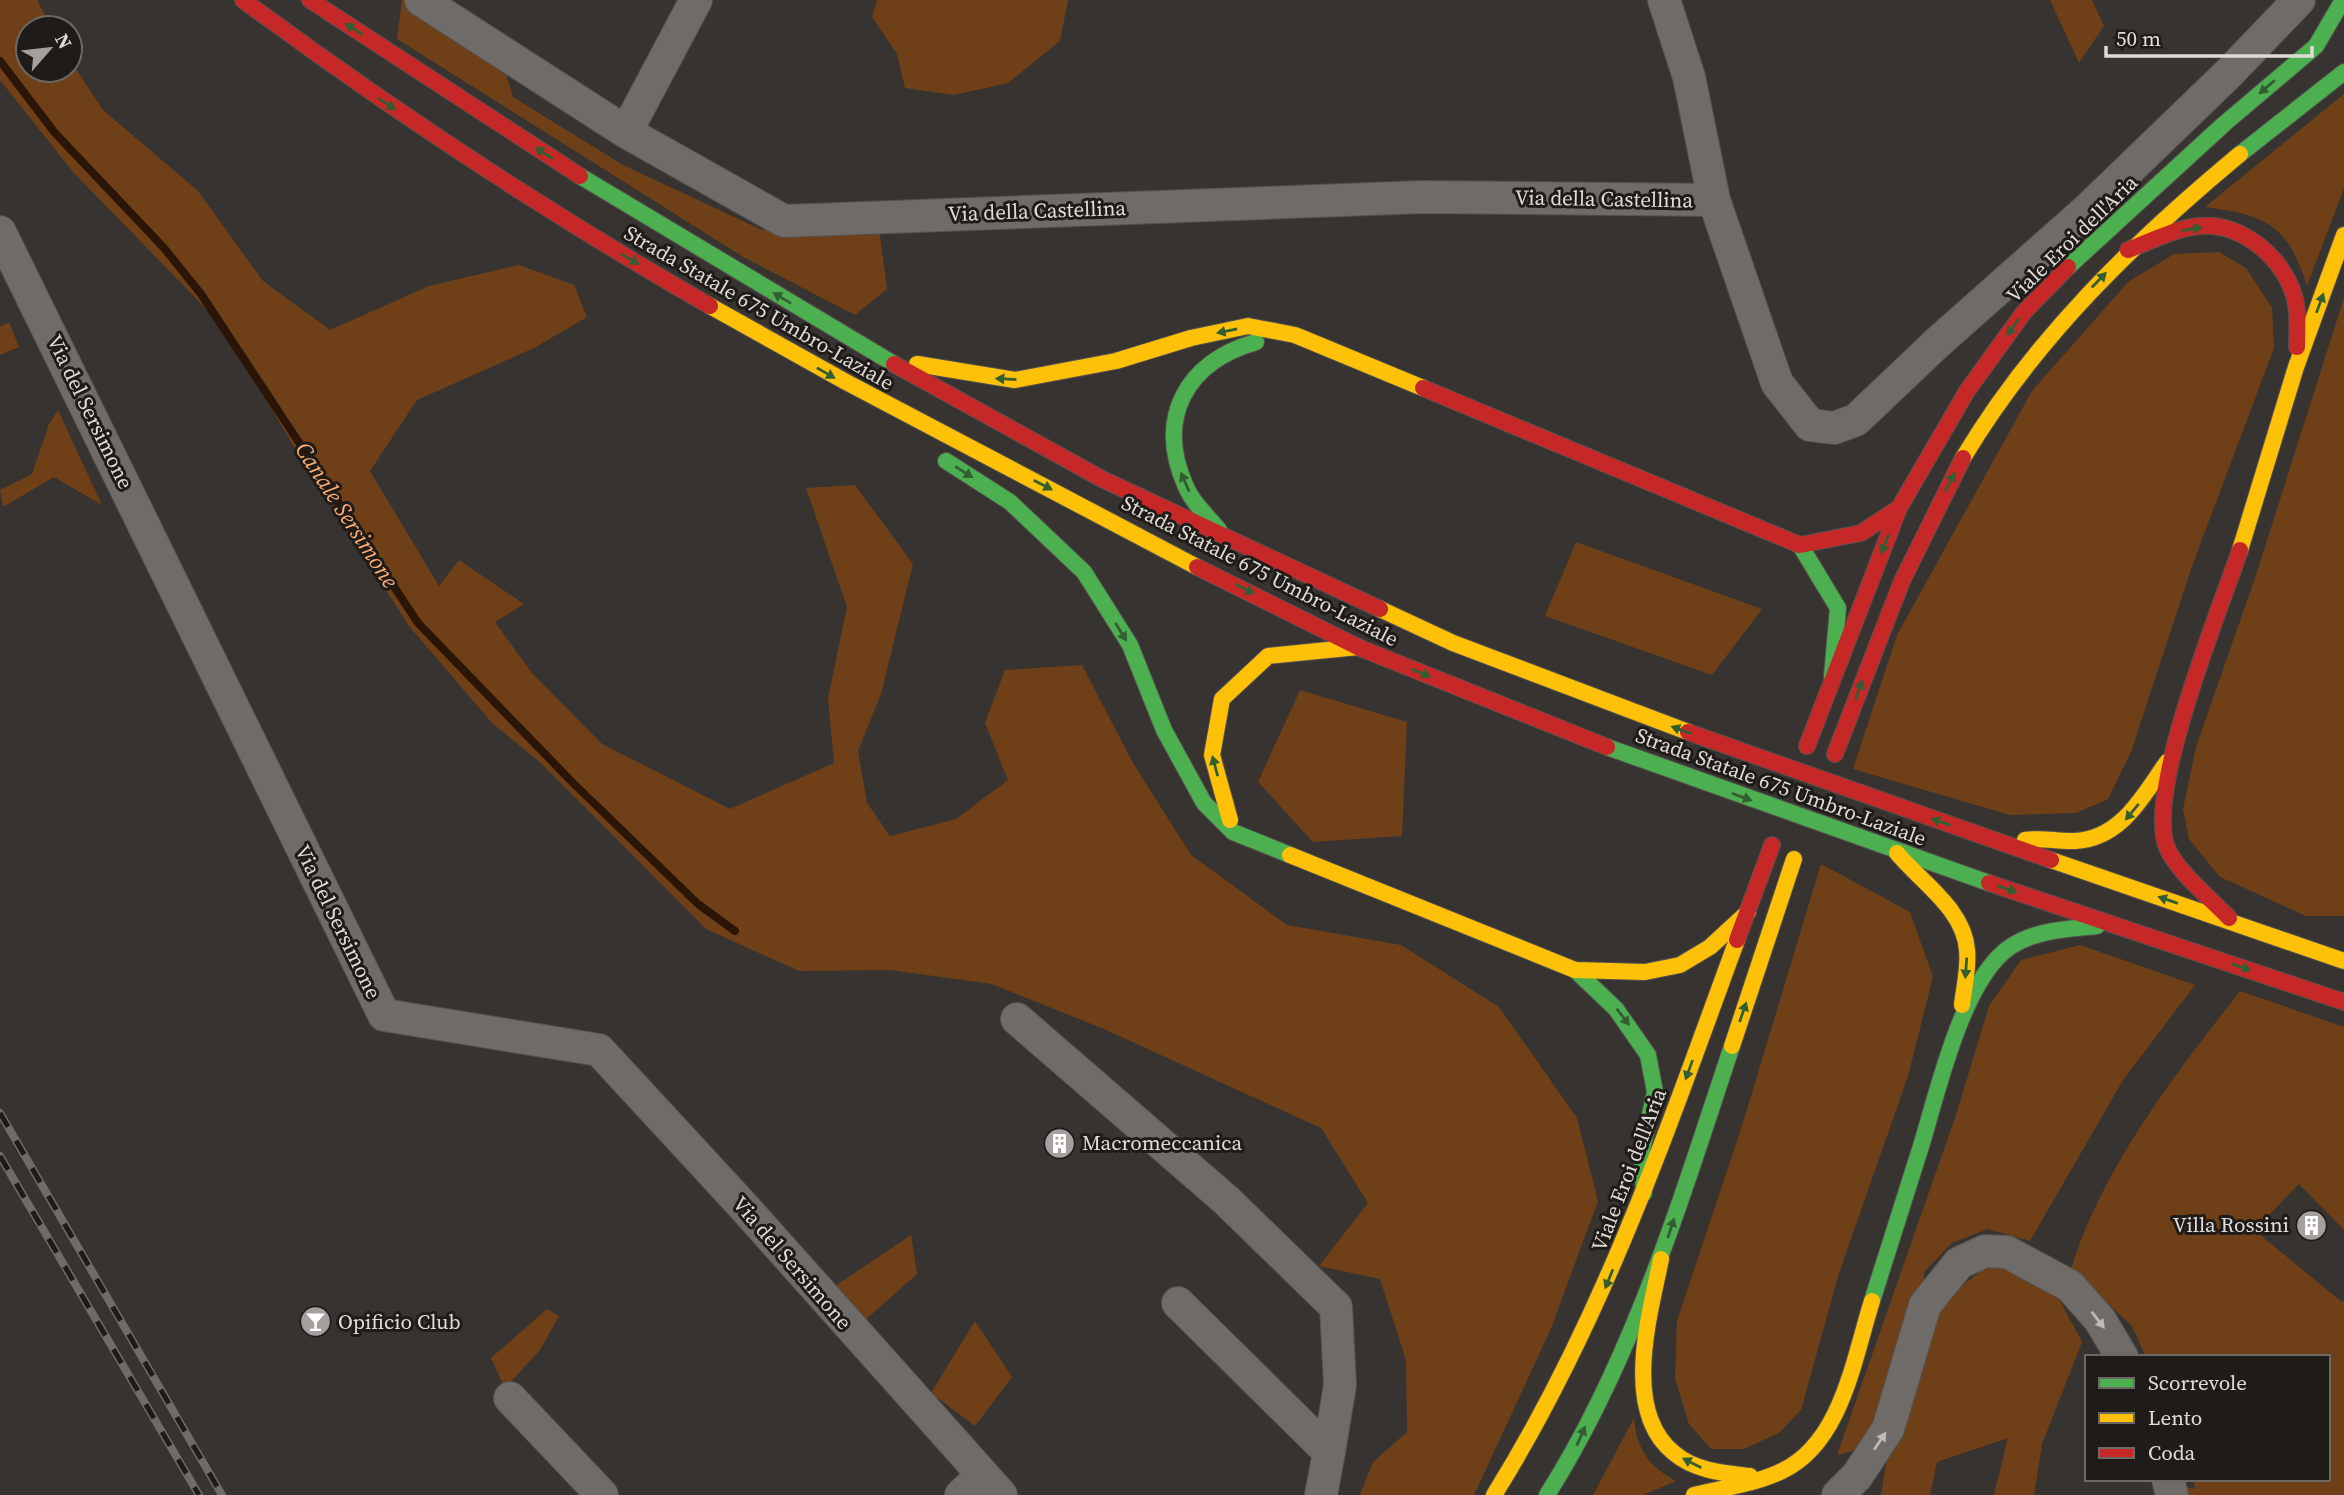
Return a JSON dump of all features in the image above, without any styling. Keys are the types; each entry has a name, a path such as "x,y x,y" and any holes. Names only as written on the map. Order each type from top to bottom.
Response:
{"main road":[{"name":"Strada Statale 675 Umbro-Laziale","path":"243,0 310,52 570,224 851,387 1358,647 1563,731 1896,852 2344,1002"},
{"name":"Strada Statale 675 Umbro-Laziale","path":"310,0 602,190 883,358 1102,480 1453,643 1743,753 2344,961"},
{"name":"Viale Eroi dell'Aria","path":"1807,746 1899,509 1967,391 2024,312 2065,270 2224,124 2316,46 2343,0"},
{"path":"1835,754 1898,584 1954,473 2014,380 2070,310 2128,250 2251,144 2344,72"},
{"path":"2128,250 2175,232 2209,226 2239,231 2263,247 2294,295 2296,367"},
{"path":"2232,922 2177,864 2166,846 2163,825 2171,756 2246,533 2296,367 2344,235"},
{"path":"883,358 976,376 1015,380 1116,361 1191,338 1248,326 1294,335 1800,545 1861,534 1899,509"},
{"path":"1224,537 1187,489 1175,458 1174,425 1183,392 1202,365 1244,344 1294,335"},
{"path":"851,387 893,428"},
{"path":"928,450 1010,502 1084,572 1130,645 1164,730 1204,803 1233,832 1575,970 1614,1004 1639,1038 1651,1063 1655,1093 1642,1149 1644,1194"},
{"path":"1800,545 1838,608 1832,676"},
{"path":"1233,832 1212,755 1222,699 1268,656 1358,647"},
{"path":"2006,845 2034,838 2077,841 2103,835 2121,825 2137,807 2171,756"},
{"name":"Viale Eroi dell'Aria","path":"1494,1495 1550,1404 1602,1297 1644,1194 1772,845"},
{"path":"1896,852 1914,875 1947,906 1965,935 1967,963 1959,1026"},
{"path":"1547,1495 1575,1451 1661,1259 1796,854"},
{"path":"1575,970 1645,972 1680,965 1710,947 1748,912"},
{"path":"1695,1495 1782,1471 1805,1457 1839,1405 1959,1026 1982,978 2006,946 2049,929 2112,925"},
{"path":"1661,1259 1646,1340 1642,1393 1650,1424 1670,1451 1700,1468 1758,1478"}],"street":[{"name":"Via della Castellina","path":"421,0 626,132 784,221 1423,197 1714,200"},
{"path":"626,132 696,0"},
{"name":"Via della Castellina","path":"1664,0 1689,77 1714,200 1777,383 1810,425 1834,428 1856,421 1957,324 2088,210 2229,73 2299,0"},
{"name":"Via del Sersimone","path":"0,232 384,1015 599,1051 982,1488"},
{"path":"1017,1019 1226,1200 1336,1307 1340,1385 1321,1495"},
{"path":"1838,1495 1857,1476 1888,1429 1925,1305 1940,1283 1959,1263 1985,1251 2007,1252 2070,1286 2100,1320 2121,1355"},
{"path":"1178,1303 1329,1452"},
{"path":"510,1398 602,1495"}],"shaded area":[{"path":"0,0 37,0 44,14 14,14 14,84 84,84 84,81 103,110 198,191 263,281 330,330 429,286 519,265 574,285 587,317 534,348 417,400 370,471 439,586 459,560 524,604 495,622 531,672 602,744 730,809 834,763 828,698 847,607 806,488 855,485 913,564 881,694 858,751 867,803 890,836 956,819 1008,780 985,723 1005,670 1082,665 1133,763 1191,855 1287,925 1401,945 1499,1007 1577,1118 1598,1201 1550,1331 1474,1495 1360,1495 1373,1462 1407,1432 1406,1360 1380,1279 1319,1266 1368,1203 1321,1128 1104,1029 992,984 890,970 799,971 706,929 542,764 492,723 409,626 302,460 220,323 73,172 0,80"},
{"path":"402,0 410,0 502,60 513,97 623,165 762,230 878,220 887,289 855,315 745,258 397,39"},
{"path":"877,0 1068,0 1060,41 1008,83 954,95 905,88 897,54 872,17"},
{"path":"2050,0 2092,0 2104,26 2079,63"},
{"path":"2344,94 2344,188 2307,286 2292,249 2272,227 2244,214 2205,207"},
{"path":"2219,252 2246,268 2272,308 2274,348 2192,566 2131,752 2108,799 2076,813 2010,815 1853,769 1897,635 2032,391 2128,282 2174,254"},
{"path":"2344,298 2344,916 2306,916 2220,877 2189,839 2183,809 2196,747 2256,575"},
{"path":"9,322 19,347 0,355 0,327"},
{"path":"58,410 102,505 54,477 3,507 0,490 32,474 49,424"},
{"path":"1576,542 1762,609 1712,675 1545,616"},
{"path":"1300,690 1407,722 1402,836 1313,842 1258,782"},
{"path":"1821,864 1910,912 1933,977 1908,1076 1839,1273 1801,1410 1779,1433 1744,1449 1711,1449 1689,1424 1675,1379 1677,1321 1741,1129"},
{"path":"2080,945 2195,985 2123,1080 2030,1241 1988,1229 1952,1243 1924,1272 1924,1288 1934,1290 1951,1289 1967,1282 1987,1263 2004,1266 2052,1286 2082,1342 2042,1444 2034,1495 1994,1495 2008,1438 1937,1462 1930,1495 1881,1495 1888,1453 1871,1447 1837,1455 1956,1115 1989,1006 2021,960"},
{"path":"2240,991 2344,1027 2344,1230 2299,1184 2254,1230 2342,1302 2344,1300 2344,1495 2161,1495 2152,1481 2195,1489 2193,1481 2330,1481 2330,1355 2145,1355 2132,1326 2071,1269 2085,1231 2121,1158 2190,1056"},
{"path":"911,1235 917,1274 864,1321 832,1288"},
{"path":"547,1309 559,1316 540,1350 505,1388 491,1358"},
{"path":"975,1321 1012,1377 975,1426 931,1393"},
{"path":"1634,1418 1638,1439 1646,1456 1658,1469 1676,1481 1643,1495 1593,1495"}],"waterway":[{"name":"Canale Sersimone","path":"0,61 55,133 164,248 201,294 418,623 572,782 698,904 735,931"}],"railway":[{"path":"0,1113 222,1495"},
{"path":"0,1156 199,1495"}],"traffic: fast":[{"path":"2068,267 2224,124 2316,46 2343,0"},
{"path":"2240,154 2344,72"},
{"path":"580,176 894,364"},
{"path":"1219,530 1186,487 1177,462 1174,438 1176,416 1183,396 1195,378 1211,363 1256,342"},
{"path":"946,461 1010,502 1084,572 1130,645 1164,730 1204,803 1233,832 1290,855"},
{"path":"1800,545 1838,608 1832,676"},
{"path":"1607,747 1989,883"},
{"path":"1872,1301 1944,1066 1954,1037 1979,984 1993,962 2020,941 2052,931 2097,926"},
{"path":"1575,970 1616,1009 1648,1055 1655,1092 1642,1150 1644,1193"},
{"path":"1547,1495 1578,1443 1630,1333 1674,1218 1732,1046"}],"traffic: slow":[{"path":"1963,458 2022,372 2088,294 2162,222 2240,154"},
{"path":"2240,550 2296,367 2344,235"},
{"path":"710,306 846,382 1197,567"},
{"path":"917,364 1015,380 1116,361 1191,338 1248,326 1295,335 1423,388"},
{"path":"1380,609 1453,643 1688,732"},
{"path":"1230,820 1212,755 1222,699 1268,656 1358,647"},
{"path":"2025,840 2075,841 2105,833 2129,814 2167,762"},
{"path":"1897,853 1950,909 1964,935 1967,964 1962,1005"},
{"path":"1290,855 1575,970 1645,972 1680,965 1710,947 1748,912"},
{"path":"1732,1046 1794,859"},
{"path":"2051,860 2344,961"},
{"path":"1494,1495 1533,1429 1600,1294 1658,1154 1737,940"},
{"path":"1661,1259 1646,1333 1644,1388 1648,1413 1658,1435 1682,1459 1710,1470 1750,1476"},
{"path":"1694,1495 1750,1482 1782,1471 1802,1458 1819,1441 1843,1396 1872,1301"}],"traffic: jam":[{"path":"243,0 356,82 472,160 590,235 710,306"},
{"path":"310,0 580,176"},
{"path":"2128,250 2199,226 2215,226 2245,237 2271,257 2289,284 2297,311 2297,347"},
{"path":"1807,746 1899,508 1967,391 2024,312 2068,267"},
{"path":"894,364 1102,479 1380,609"},
{"path":"1423,388 1800,545 1861,533 1899,508"},
{"path":"1835,754 1902,581 1963,458"},
{"path":"2229,918 2185,874 2170,854 2166,845 2163,819 2167,784 2188,699 2240,550"},
{"path":"1197,567 1360,648 1607,747"},
{"path":"1688,732 2051,860"},
{"path":"1737,940 1772,845"},
{"path":"1989,883 2344,1002"}],"place":[{"name":"Macromeccanica","path":"1059,1143"},
{"name":"Villa Rossini","path":"2312,1225"},
{"name":"Opificio Club","path":"315,1322"}]}
